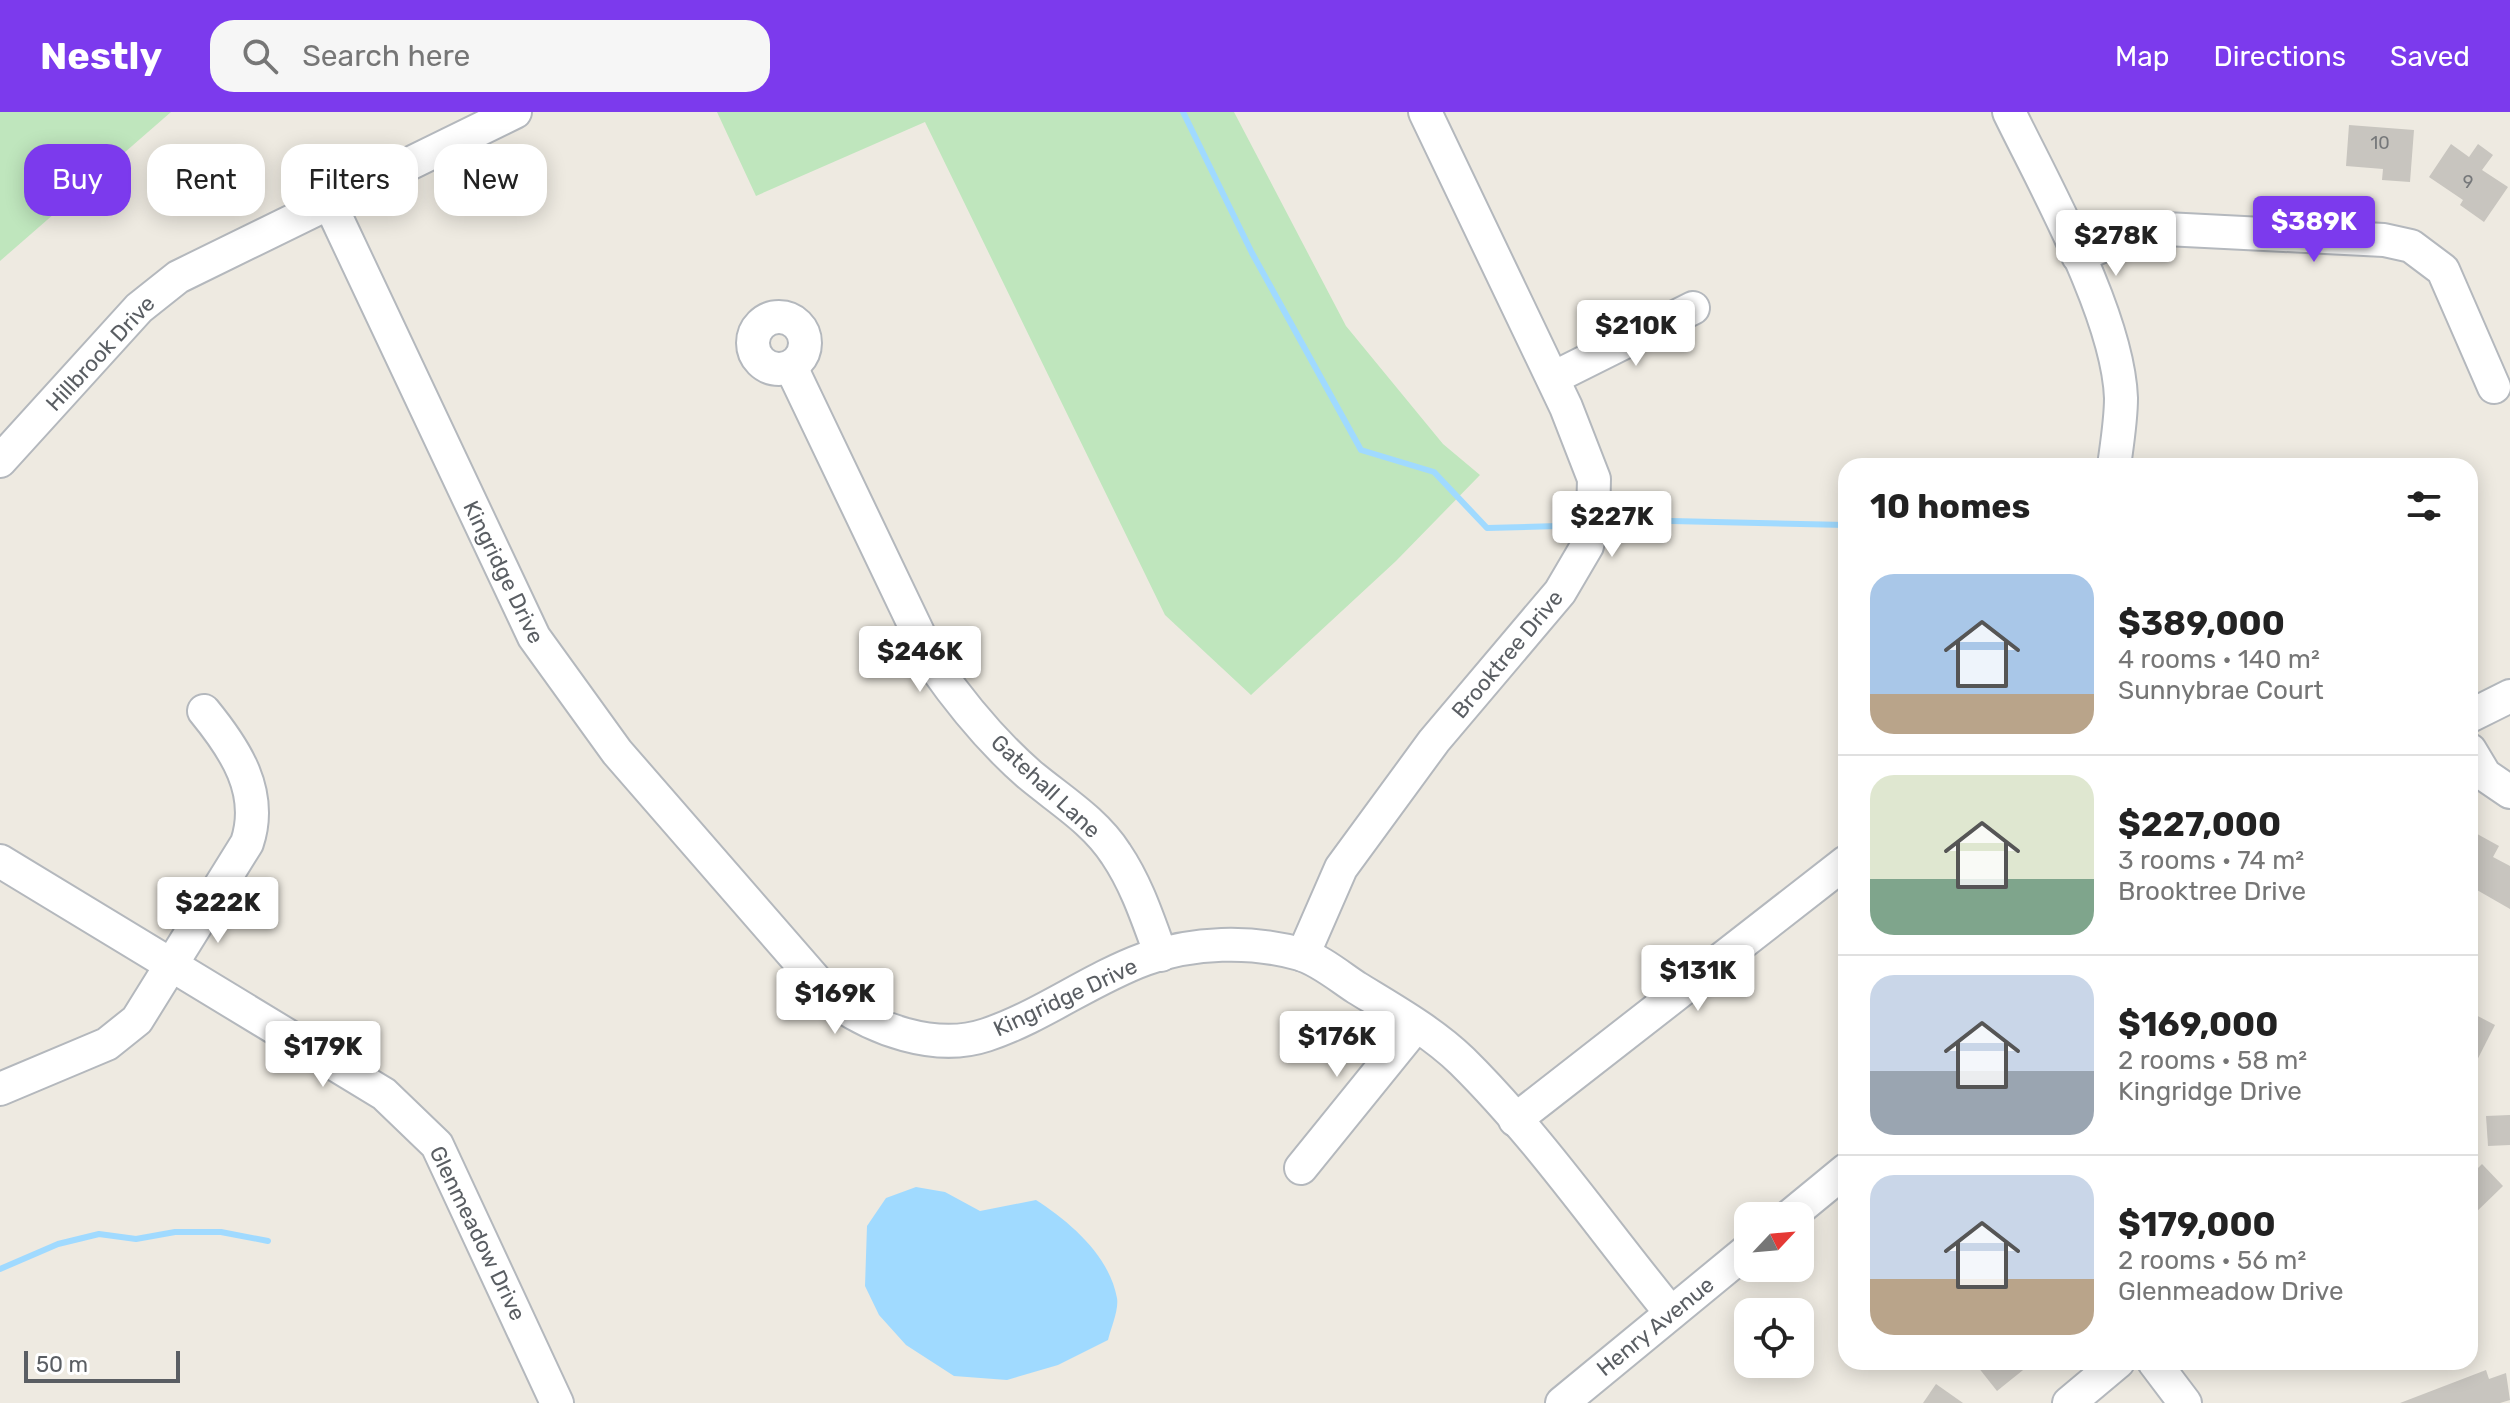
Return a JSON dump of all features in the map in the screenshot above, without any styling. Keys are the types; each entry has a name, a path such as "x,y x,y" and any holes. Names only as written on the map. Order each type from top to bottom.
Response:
{"street":[{"name":"Hillbrook Drive","path":"418,160 515,112"},
{"name":"Brooktree Drive","path":"1303,955 1341,868 1434,741 1560,592 1587,546 1593,518 1594,479 1553,378 1425,112"},
{"path":"2009,112 2078,256 2111,345 2121,397 2115,458"},
{"name":"Hillbrook Drive","path":"0,461 156,293 178,277 305,216"},
{"name":"Kingridge Drive","path":"336,216 534,637 617,752 832,999 860,1020 885,1030 952,1039 984,1036 1145,959 1161,955 1207,945 1233,944 1303,955 1416,1026 1460,1059 1515,1120 1671,1313"},
{"path":"2078,256 2146,228 2337,237 2411,246 2443,270 2494,387"},
{"path":"1553,378 1693,308"},
{"name":"Gatehall Lane","path":"791,367 933,664 963,706 1029,774 1080,814 1115,852 1139,895 1161,955"},
{"path":"2478,712 2510,696"},
{"path":"0,1089 107,1044 137,1020 247,843 253,825 254,804 233,747 204,711"},
{"path":"2478,763 2485,775 2510,792"},
{"name":"Glenmeadow Drive","path":"0,861 384,1094 437,1145 557,1403"},
{"path":"1515,1120 1838,868"},
{"path":"1301,1168 1416,1026"},
{"path":"1807,1202 1838,1177"},
{"name":"Henry Avenue","path":"1562,1403 1734,1261"},
{"path":"2069,1403 2108,1370"},
{"path":"2160,1370 2185,1403"}],"green space":[{"path":"0,112 171,112 131,147 131,144 24,144 24,216 52,216 0,261"},
{"path":"717,112 1234,112 1346,326 1443,444 1480,475 1396,561 1251,695 1165,615 925,122 756,196"}],"water":[{"path":"916,1187 945,1192 980,1211 1036,1200 1062,1219 1097,1254 1113,1282 1117,1303 1108,1340 1058,1365 1007,1380 954,1376 906,1345 879,1315 865,1286 867,1226 886,1198"}],"building":[{"path":"2349,125 2414,130 2410,182 2382,180 2383,169 2346,166"},
{"path":"2451,144 2469,157 2478,144 2493,155 2482,170 2508,187 2484,222 2460,205 2463,200 2429,177"},
{"path":"2478,834 2499,846 2493,857 2510,866 2510,909 2478,891"},
{"path":"2478,1016 2495,1025 2478,1058"},
{"path":"2510,1115 2510,1145 2488,1146 2486,1116"},
{"path":"2482,1164 2503,1186 2478,1210 2478,1168"},
{"path":"1980,1370 2023,1370 1997,1391"},
{"path":"2486,1370 2489,1379 2506,1373 2510,1400 2500,1403 2400,1403"},
{"path":"1936,1384 1963,1403 1923,1403"}],"waterway":[{"path":"1183,112 1252,253 1361,450 1434,472 1487,528 1558,526"},
{"path":"1628,520 1838,525"},
{"path":"0,1269 58,1244 99,1234 136,1239 175,1232 221,1232 268,1241"}]}
